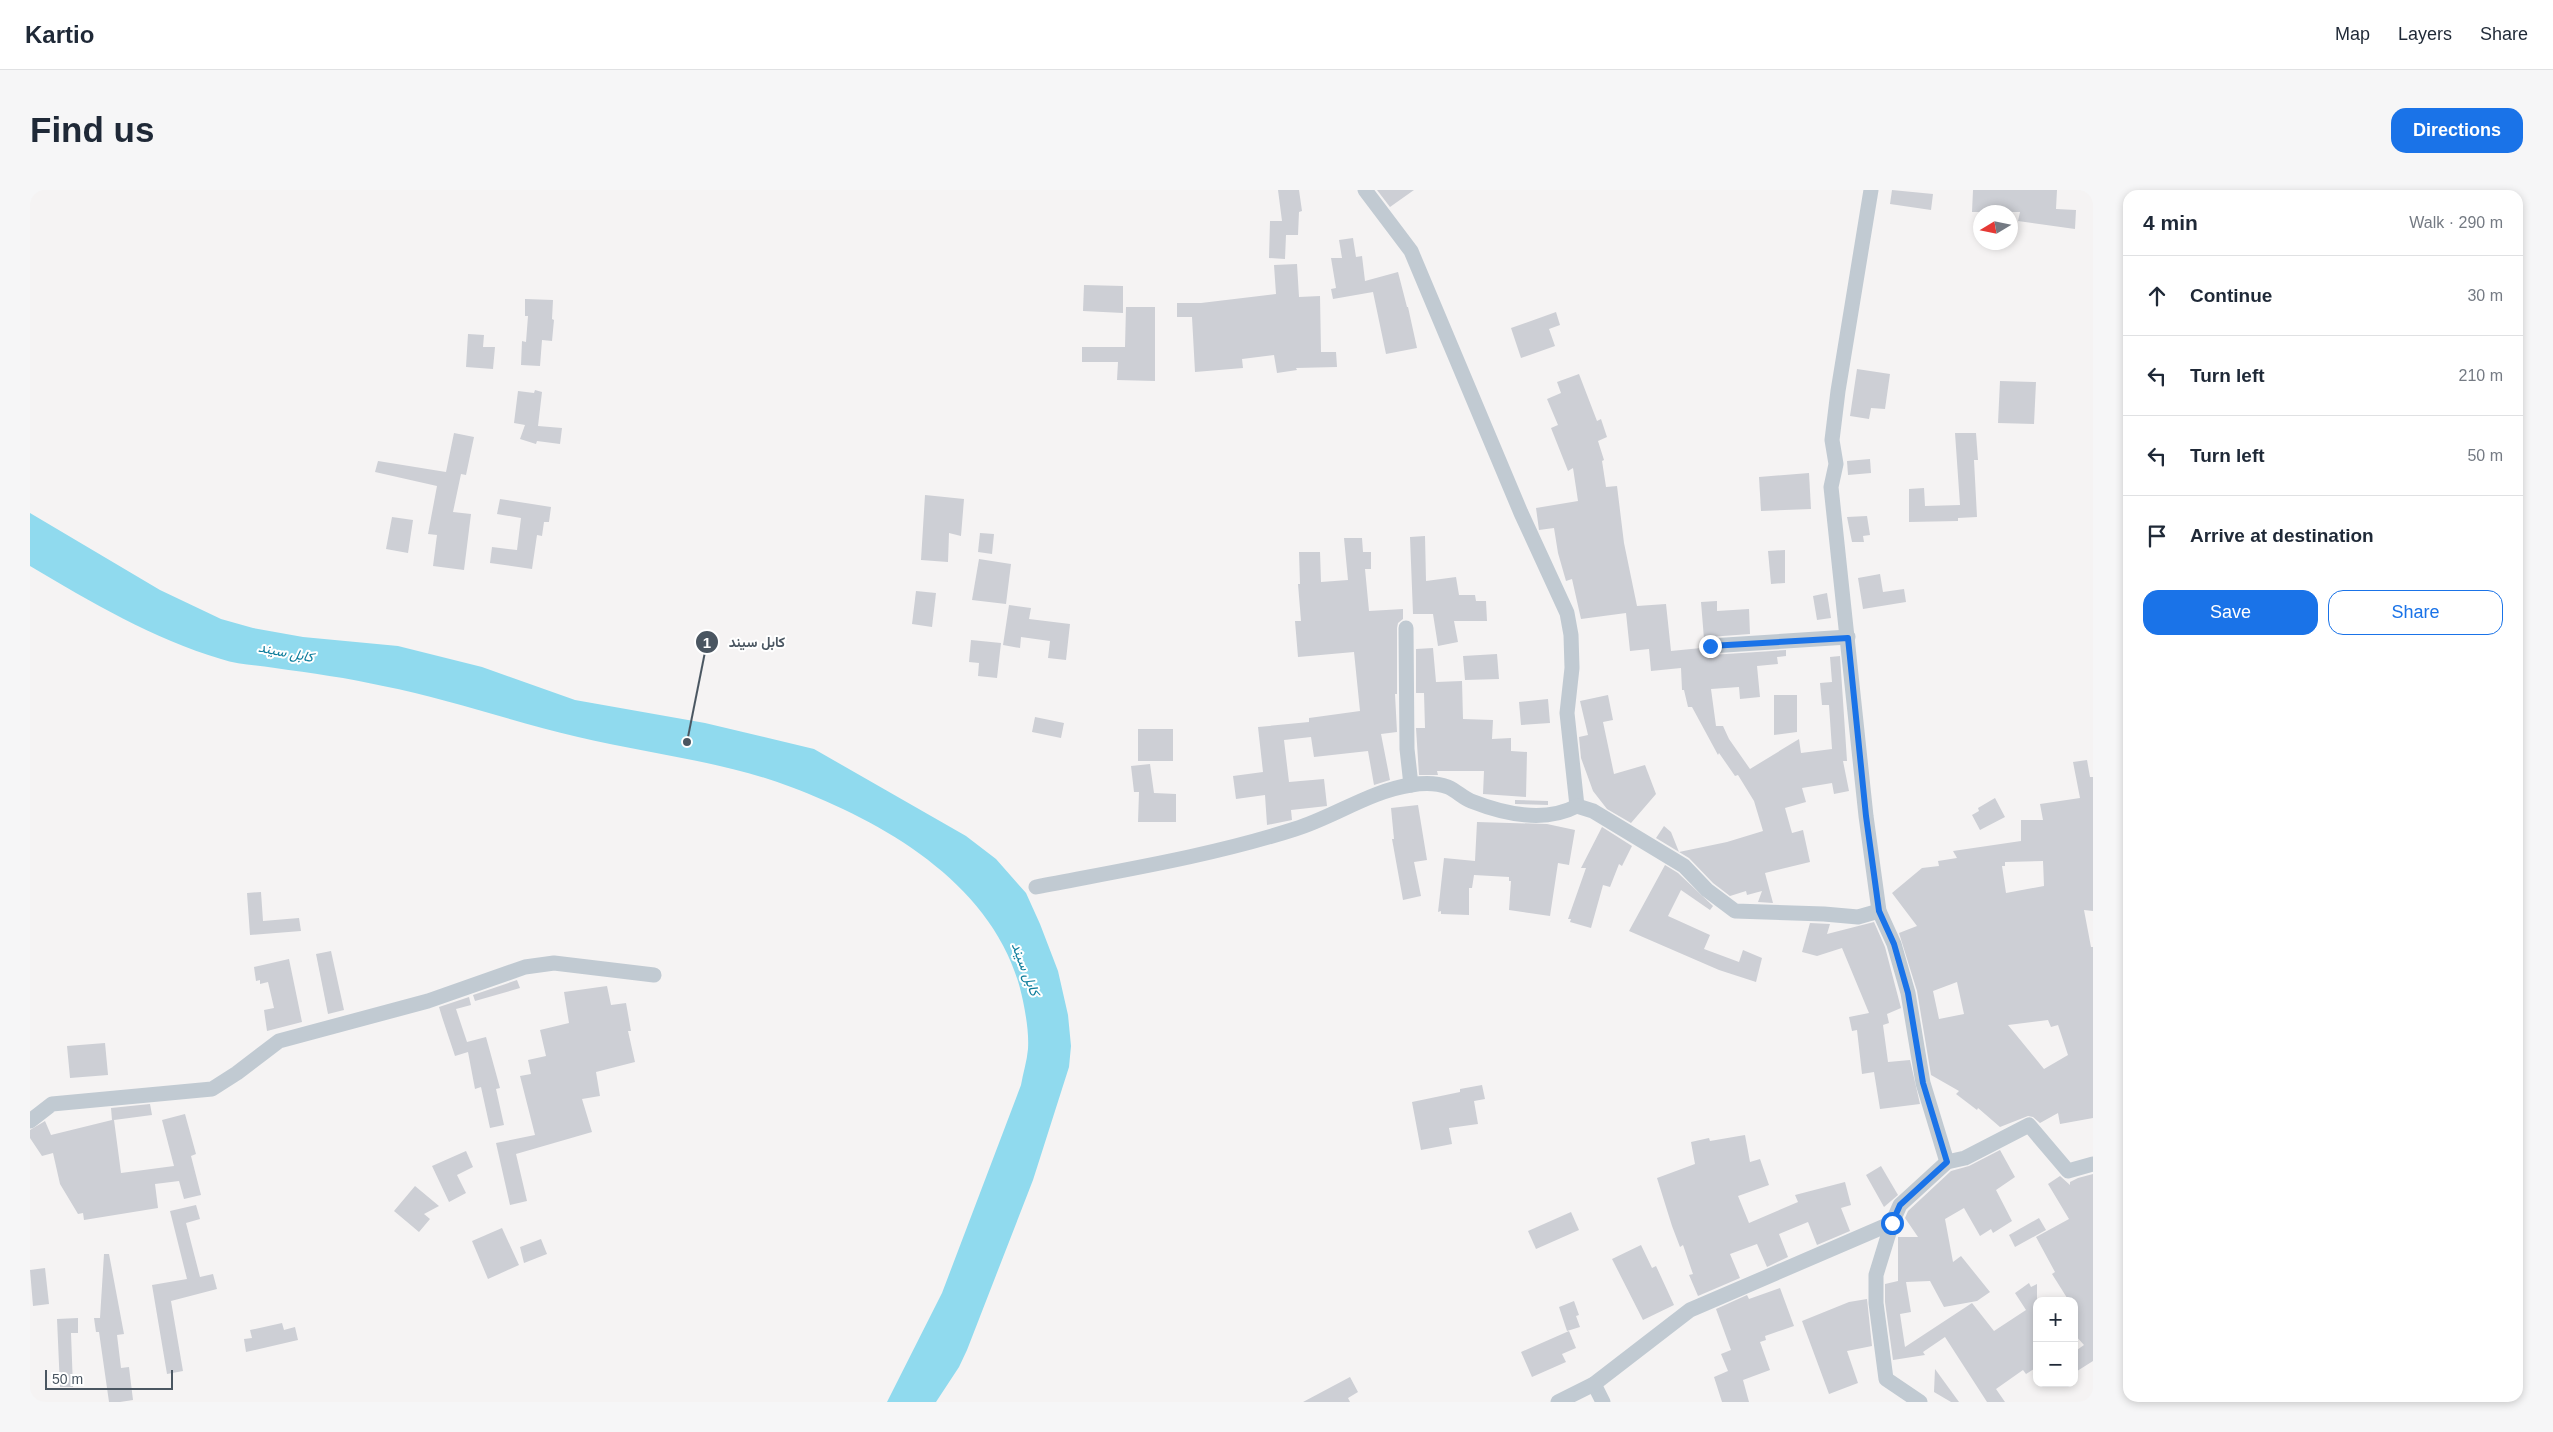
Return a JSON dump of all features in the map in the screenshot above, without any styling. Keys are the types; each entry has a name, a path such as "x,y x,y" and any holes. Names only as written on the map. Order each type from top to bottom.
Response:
{"street":[{"path":"1365,190 1411,251 1521,513 1567,613 1571,635 1572,668 1567,713 1577,806"},
{"path":"1872,190 1838,391 1832,440 1836,464 1831,487 1866,816 1879,911 1894,944 1908,993 1923,1083 1947,1162"},
{"path":"1406,628 1407,749 1411,785"},
{"path":"1710,646 1848,638"},
{"path":"1036,887 1198,855 1256,840 1296,829 1389,790 1411,785 1429,784 1448,787 1469,801 1524,815 1548,815 1568,811 1577,806 1593,811 1684,866 1707,890 1735,911 1858,917 1879,911"},
{"path":"30,1121 52,1104 212,1089 237,1073 279,1041 428,1000 525,967 554,963 654,974"},
{"path":"1920,1402 1886,1379 1876,1303 1876,1275 1892,1223 1900,1205 1947,1162 1965,1158 2028,1125 2068,1171 2093,1164"},
{"path":"1558,1402 1594,1384 1690,1310 1892,1223"},
{"path":"1594,1384 1603,1402"}],"water":[{"path":"30,513 160,590 221,619 253,628 303,637 398,646 482,667 575,700 705,723 814,749 966,836 996,859 1026,893 1058,971 1068,1015 1071,1046 1069,1067 1033,1180 967,1350 959,1367 936,1402 887,1402 942,1293 1021,1085 1028,1049 1028,1031 1023,1001 1011,961 991,926 966,894 936,866 902,841 866,820 828,802 765,778 712,764 578,737 408,691 343,678 234,663 171,641 99,606 30,566"}],"building":[{"path":"1278,190 1299,190 1302,211 1299,212 1298,235 1286,235 1285,259 1269,258 1270,221 1282,221"},
{"path":"1377,190 1414,190 1390,207"},
{"path":"1892,190 1933,194 1931,210 1890,204"},
{"path":"1973,190 2057,190 2056,209 2076,210 2075,229 2018,221 2020,212 2018,212 2018,205 1973,205 1972,212"},
{"path":"1353,238 1356,257 1362,256 1365,281 1398,272 1417,348 1386,354 1373,292 1333,299 1331,289 1336,288 1331,258 1342,258 1339,240"},
{"path":"1297,264 1299,297 1320,296 1321,352 1336,352 1337,367 1296,368 1297,370 1277,373 1274,355 1242,359 1243,368 1195,372 1192,317 1177,317 1177,303 1201,303 1276,294 1274,265"},
{"path":"1084,285 1123,286 1123,313 1083,311"},
{"path":"525,299 553,300 552,341 542,340 540,366 521,365 522,341 526,342 528,316 525,316"},
{"path":"1126,307 1155,307 1155,381 1117,380 1118,362 1082,362 1082,347 1125,347"},
{"path":"1556,312 1560,325 1549,329 1555,346 1521,358 1511,328"},
{"path":"468,334 484,335 483,347 495,347 493,369 466,367"},
{"path":"1857,369 1890,374 1885,409 1871,408 1869,419 1850,416"},
{"path":"1579,374 1597,421 1601,419 1607,437 1598,441 1604,460 1602,461 1606,487 1617,486 1624,543 1637,606 1666,604 1671,651 1701,648 1705,654 1711,655 1786,650 1786,656 1777,657 1778,664 1757,666 1760,697 1740,699 1739,687 1711,689 1716,726 1723,726 1729,739 1750,769 1799,739 1801,753 1832,749 1829,705 1822,705 1820,683 1832,682 1830,657 1840,656 1847,761 1843,761 1849,791 1834,794 1832,783 1802,788 1806,802 1785,808 1792,833 1803,830 1810,862 1765,873 1773,903 1758,902 1762,891 1747,895 1746,891 1730,896 1713,883 1689,858 1679,852 1727,842 1763,831 1754,801 1738,775 1735,776 1719,753 1718,755 1692,707 1688,707 1684,690 1682,690 1681,668 1651,671 1649,649 1630,651 1626,613 1581,619 1572,579 1566,581 1558,553 1554,528 1539,530 1536,508 1578,501 1573,468 1568,471 1551,428 1558,425 1547,399 1561,393 1557,382"},
{"path":"2000,381 2036,382 2034,424 1998,423"},
{"path":"535,390 542,392 538,426 562,428 560,444 537,441 536,444 520,439 525,425 514,423 518,391 534,393"},
{"path":"454,433 474,437 466,475 461,474 453,512 471,514 464,570 433,566 437,535 428,534 437,486 375,472 378,461 446,472"},
{"path":"1955,433 1976,433 1978,460 1974,460 1977,517 1958,518 1958,521 1909,522 1909,489 1924,488 1925,506 1960,505"},
{"path":"1870,459 1871,473 1848,475 1847,461"},
{"path":"1809,473 1811,509 1761,511 1759,477"},
{"path":"925,495 964,499 961,536 949,533 948,562 921,560"},
{"path":"500,499 551,507 549,522 544,522 542,536 537,535 532,569 490,563 492,547 517,550 521,518 497,514"},
{"path":"1867,516 1870,535 1863,536 1864,542 1852,542 1847,517"},
{"path":"392,517 413,520 408,553 386,549"},
{"path":"980,533 994,534 992,554 978,552"},
{"path":"1425,536 1426,581 1456,577 1459,595 1475,595 1476,601 1486,601 1487,621 1454,621 1458,642 1438,646 1433,614 1413,614 1410,537"},
{"path":"1344,538 1362,538 1363,552 1371,552 1371,569 1365,569 1369,611 1403,609 1403,619 1398,623 1397,628 1397,694 1395,694 1397,732 1381,734 1390,780 1374,785 1368,751 1314,757 1311,737 1284,740 1289,782 1324,779 1327,806 1291,810 1292,820 1267,825 1265,795 1236,799 1233,776 1263,772 1258,727 1309,722 1309,718 1360,711 1354,652 1298,657 1295,621 1301,621 1298,584 1300,584 1299,552 1320,552 1321,582 1348,580"},
{"path":"1785,550 1785,583 1771,584 1768,551"},
{"path":"979,559 1011,564 1006,604 972,600"},
{"path":"1880,574 1883,592 1904,589 1906,602 1863,609 1858,578"},
{"path":"916,591 936,593 932,627 912,624"},
{"path":"1827,593 1831,618 1817,620 1813,596"},
{"path":"1717,601 1717,611 1749,609 1750,634 1704,639 1701,602"},
{"path":"1009,605 1031,608 1029,619 1070,624 1066,660 1048,658 1050,641 1021,637 1020,648 1003,645"},
{"path":"971,640 1001,643 997,678 978,676 979,663 969,662"},
{"path":"1433,648 1436,682 1462,681 1463,719 1493,720 1492,739 1511,738 1511,751 1527,752 1526,797 1483,794 1484,771 1437,771 1438,775 1419,775 1416,728 1425,728 1424,693 1416,693 1416,649"},
{"path":"1497,654 1499,679 1465,680 1463,656"},
{"path":"1608,695 1613,720 1603,722 1614,774 1645,765 1656,794 1631,823 1607,809 1593,791 1581,758 1579,737 1588,735 1580,701"},
{"path":"1774,695 1797,695 1797,732 1774,735"},
{"path":"1548,699 1550,723 1521,725 1519,702"},
{"path":"1035,717 1064,723 1061,738 1032,732"},
{"path":"1138,729 1173,729 1173,761 1138,761"},
{"path":"2087,760 2090,777 2093,777 2093,911 2084,910 2091,947 2093,947 2093,1118 2060,1124 2058,1113 2040,1123 2033,1117 2028,1116 2000,1127 1978,1108 1977,1110 1956,1094 1959,1091 1931,1075 1917,991 1899,933 1917,926 1892,893 1922,868 1939,866 1938,861 1957,858 1953,851 2021,841 2021,820 2043,820 2040,804 2080,798 2073,762","holes":["2043,861 2044,886 2006,893 2002,866 2005,866 2005,862","1957,982 1964,1014 1939,1019 1933,991","2048,1020 2051,1027 2058,1025 2068,1055 2044,1069 2008,1025"]},
{"path":"1150,764 1154,793 1176,794 1176,822 1138,822 1139,792 1134,792 1131,766"},
{"path":"1995,798 2005,817 1980,830 1972,815 1979,811 1978,808"},
{"path":"1515,800 1548,801 1548,805 1515,804"},
{"path":"1418,805 1427,860 1414,862 1421,896 1403,900 1392,839 1394,839 1391,808"},
{"path":"1477,822 1547,824 1575,830 1569,865 1558,863 1550,916 1509,910 1511,881 1509,881 1509,877 1474,875 1472,888 1469,888 1469,915 1441,914 1441,911 1438,912 1444,858 1475,861"},
{"path":"1664,826 1671,832 1679,852 1656,838"},
{"path":"1602,827 1632,846 1622,866 1619,864 1610,887 1603,885 1591,928 1570,922 1571,919 1568,919 1586,868 1581,868"},
{"path":"1665,865 1678,873 1713,906 1710,910 1681,890 1668,916 1710,935 1704,949 1739,962 1743,950 1762,958 1756,982 1719,970 1629,931"},
{"path":"261,892 263,921 299,918 301,931 250,935 247,893"},
{"path":"1874,922 1885,947 1901,1008 1887,1014 1889,1023 1883,1025 1888,1062 1910,1060 1920,1104 1880,1109 1874,1072 1862,1074 1857,1030 1852,1031 1849,1017 1869,1013 1842,948 1817,956 1802,952 1810,923 1830,924 1827,934"},
{"path":"331,951 344,1010 328,1014 316,954"},
{"path":"289,959 302,1022 267,1031 264,1010 274,1008 268,982 260,984 260,980 256,981 254,967"},
{"path":"517,980 520,988 475,1001 473,995"},
{"path":"607,986 611,1005 626,1003 631,1031 628,1031 635,1062 596,1072 600,1096 582,1099 592,1132 516,1154 527,1201 510,1205 496,1143 535,1135 520,1076 531,1074 528,1060 546,1056 540,1030 569,1023 564,992"},
{"path":"469,997 471,1005 456,1009 467,1042 486,1037 500,1088 496,1089 504,1125 490,1128 481,1087 475,1089 468,1052 455,1056 439,1007"},
{"path":"105,1043 108,1075 70,1078 67,1046"},
{"path":"1482,1085 1485,1099 1474,1101 1478,1124 1449,1128 1452,1144 1421,1150 1412,1102 1460,1092 1460,1089"},
{"path":"150,1104 152,1115 114,1120 121,1173 174,1166 162,1120 185,1114 196,1154 191,1156 201,1195 184,1199 179,1181 155,1184 158,1208 84,1220 83,1213 78,1214 60,1184 53,1153 42,1156 30,1138 30,1130 45,1121 51,1135 112,1120 111,1108"},
{"path":"1745,1135 1750,1162 1760,1159 1769,1185 1738,1196 1749,1223 1798,1202 1795,1195 1845,1182 1851,1205 1841,1208 1850,1231 1817,1245 1808,1222 1779,1234 1788,1257 1767,1267 1757,1244 1730,1254 1740,1278 1698,1296 1689,1275 1693,1274 1683,1245 1680,1247 1657,1178 1695,1164 1691,1142 1709,1138 1710,1141"},
{"path":"2000,1150 2015,1177 1996,1190 2012,1221 1993,1233 1991,1229 1980,1236 1964,1208 1945,1219 1953,1262 1961,1256 1990,1292 1977,1301 1944,1307 1930,1281 1906,1282 1911,1312 1900,1314 1905,1347 1972,1303 1994,1331 2026,1310 2015,1293 2029,1283 2031,1287 2037,1284 2037,1297 2033,1297 2033,1370 2026,1374 2023,1370 1996,1389 2005,1402 1987,1402 1945,1337 1923,1352 1925,1355 1893,1360 1885,1302 1885,1284 1898,1281 1898,1237 1918,1237 1905,1218 1908,1211 1951,1171 1969,1166"},
{"path":"466,1151 473,1167 457,1175 466,1193 449,1202 432,1166"},
{"path":"1881,1166 1898,1195 1884,1207 1866,1175"},
{"path":"2093,1174 2093,1361 2078,1370 2078,1349 2084,1345 2078,1338 2078,1297 2066,1297 2052,1274 2055,1272 2036,1237 2069,1219 2048,1184 2060,1176 2070,1185 2070,1182"},
{"path":"415,1186 439,1206 424,1214 430,1219 419,1232 394,1211"},
{"path":"196,1205 200,1219 186,1223 200,1277 213,1274 217,1289 171,1301 183,1371 167,1374 152,1285 187,1279 170,1211"},
{"path":"1571,1212 1579,1230 1536,1249 1528,1231"},
{"path":"2039,1218 2046,1230 2015,1247 2009,1235"},
{"path":"502,1228 519,1265 488,1279 472,1241"},
{"path":"541,1239 547,1254 524,1263 520,1247"},
{"path":"1641,1245 1652,1268 1656,1266 1674,1305 1643,1320 1612,1259"},
{"path":"104,1254 109,1254 124,1334 117,1335 121,1368 129,1367 133,1400 120,1402 109,1402 99,1332 96,1332 94,1318 100,1318"},
{"path":"45,1268 49,1304 33,1306 30,1270"},
{"path":"1780,1288 1794,1326 1765,1336 1766,1340 1760,1342 1770,1370 1743,1380 1749,1402 1722,1402 1714,1377 1728,1371 1721,1354 1731,1350 1716,1309 1747,1295 1749,1299"},
{"path":"1867,1299 1872,1346 1847,1351 1858,1383 1829,1394 1802,1321 1849,1302"},
{"path":"1574,1301 1579,1315 1576,1316 1580,1327 1567,1331 1559,1307"},
{"path":"78,1318 78,1333 71,1333 73,1387 60,1387 57,1319"},
{"path":"282,1323 284,1330 295,1327 298,1340 246,1352 244,1339 252,1338 250,1330"},
{"path":"1569,1331 1576,1348 1562,1354 1566,1362 1532,1377 1521,1352"},
{"path":"1935,1369 1959,1402 1951,1402 1934,1392"},
{"path":"1350,1377 1358,1392 1348,1398 1350,1402 1303,1402"}],"place":[{"name":"کابل سيند","path":"687,742"}],"route":[{"path":"1710,646 1848,638 1866,816 1879,911 1894,944 1908,993 1923,1083 1947,1162 1900,1205 1892,1223"}]}
